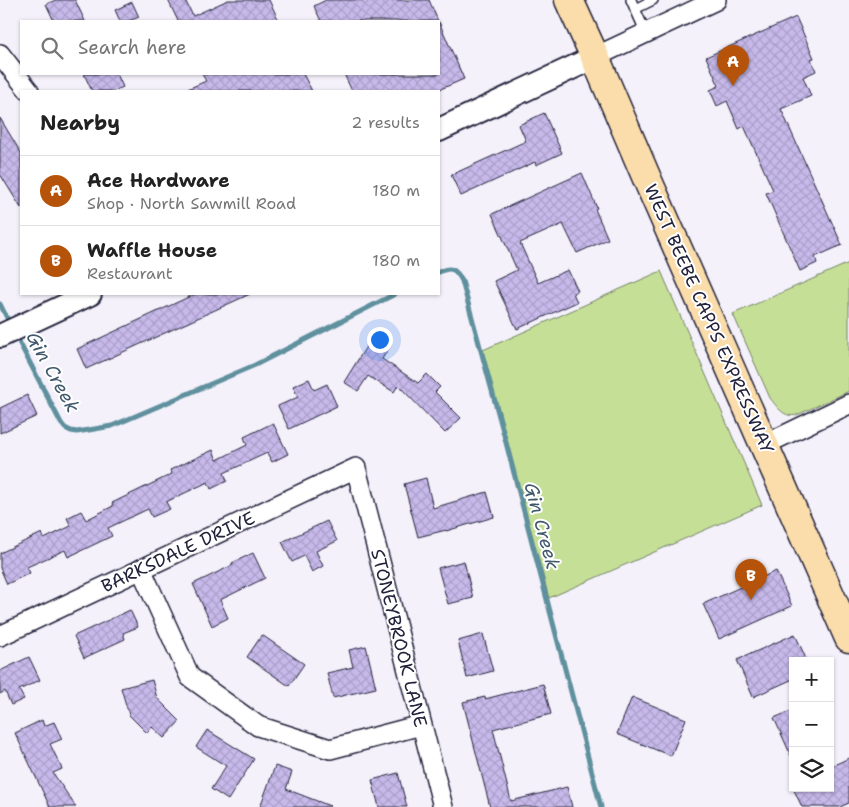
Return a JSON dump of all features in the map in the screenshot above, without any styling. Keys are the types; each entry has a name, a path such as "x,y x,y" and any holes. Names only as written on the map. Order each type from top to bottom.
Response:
{"main road":[{"name":"WEST BEEBE CAPPS EXPRESSWAY","path":"569,0 849,638"}],"street":[{"path":"440,130 716,0"},
{"path":"0,54 28,90"},
{"path":"1,335 88,295"},
{"path":"764,446 849,404"},
{"name":"BARKSDALE DRIVE","path":"0,636 356,468"},
{"name":"STONEYBROOK LANE","path":"356,468 443,807"},
{"path":"141,569 190,677 258,726 330,749 421,725"}],"lane":[{"path":"646,33 633,4 653,0"}],"green space":[{"path":"849,263 849,391 797,415 785,414 770,398 733,314"},
{"path":"661,271 762,505 549,598 483,350"}],"building":[{"path":"56,0 75,0 85,20 54,20 46,4"},
{"path":"168,0 185,0 193,16 228,0 269,0 279,20 178,20"},
{"path":"326,0 429,0 438,20 321,20 314,6"},
{"path":"132,2 139,17 132,20 120,20 115,10"},
{"path":"796,17 814,58 811,59 816,71 803,77 811,96 781,109 842,245 815,257 817,263 800,271 766,193 773,190 744,126 739,129 727,101 717,106 710,90 719,86 706,57"},
{"path":"440,24 464,79 438,90 352,90 344,75 440,75"},
{"path":"84,75 117,75 123,87 116,90 92,90"},
{"path":"203,75 304,75 311,90 185,90 206,81"},
{"path":"544,113 562,153 536,165 535,162 461,196 451,175 526,141 519,125"},
{"path":"0,118 20,151 20,206 0,174"},
{"path":"582,173 608,239 577,253 563,224 520,243 538,283 568,270 578,291 573,293 577,302 517,329 494,281 517,270 492,214"},
{"path":"193,295 248,295 86,369 77,349"},
{"path":"374,334 391,345 382,359 418,383 427,374 440,387 435,392 461,418 445,433 398,385 394,392 368,376 358,391 344,382"},
{"path":"309,379 314,390 327,384 337,406 289,429 278,406 298,397 293,386"},
{"path":"27,395 37,416 0,433 0,408"},
{"path":"273,423 288,454 272,462 267,453 224,473 227,481 211,489 208,482 166,502 170,509 152,517 148,509 108,528 112,536 68,557 65,550 27,567 30,573 7,584 0,568 0,553 42,533 44,539 71,526 67,518 81,511 86,520 113,506 112,503 172,474 170,470 213,450 217,460 247,445 244,437"},
{"path":"426,478 433,508 487,492 494,517 418,537 404,484"},
{"path":"327,521 337,541 316,551 323,566 312,572 304,556 292,562 282,542"},
{"path":"253,553 265,578 220,600 228,618 212,626 193,584"},
{"path":"464,561 473,598 448,604 438,568"},
{"path":"776,571 792,606 719,639 703,604"},
{"path":"130,610 138,627 123,633 125,639 84,658 74,636"},
{"path":"483,634 493,671 467,678 458,641"},
{"path":"795,634 805,657 789,657 789,681 753,697 737,660"},
{"path":"262,635 304,664 289,686 247,657"},
{"path":"366,646 376,688 333,698 327,673 353,667 349,650"},
{"path":"29,657 40,680 19,690 24,699 11,705 5,691 0,694 0,671"},
{"path":"152,680 157,698 180,721 164,738 152,727 147,733 129,715 121,688"},
{"path":"543,684 551,714 493,729 511,801 567,787 572,807 490,807 463,702 485,697 485,699"},
{"path":"632,697 686,719 671,756 617,734"},
{"path":"789,712 789,751 774,718"},
{"path":"42,720 44,726 54,722 62,739 50,744 62,769 53,773 76,807 50,807 15,733"},
{"path":"207,730 254,759 228,800 211,789 226,766 196,747"},
{"path":"849,758 849,803 840,807 802,807 795,792 834,792 834,765"},
{"path":"275,766 292,772 286,789 330,806 260,807"},
{"path":"398,773 407,807 379,807 372,780"}],"waterway":[{"name":"Gin Creek","path":"440,272 447,269 453,270 462,281 601,807"},
{"name":"Gin Creek","path":"15,334 61,423 65,428 77,432 112,426 255,365 393,295"},
{"name":"Gin Creek","path":"0,304 10,324"}],"place":[{"name":"Ace Hardware","path":"733,86"},
{"name":"Waffle House","path":"751,600"}]}
